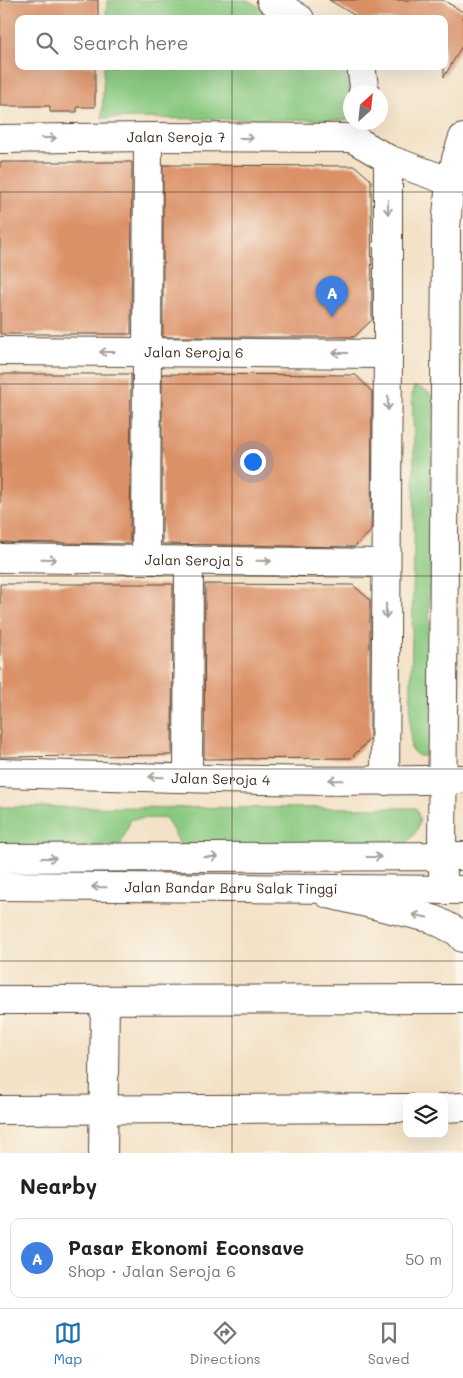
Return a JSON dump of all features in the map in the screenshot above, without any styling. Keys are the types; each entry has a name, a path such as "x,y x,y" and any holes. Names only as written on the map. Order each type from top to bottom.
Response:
{"street":[{"path":"271,0 294,15"},
{"path":"362,70 364,85"},
{"path":"354,130 388,159 457,181"},
{"name":"Jalan Seroja 7","path":"0,139 148,138 354,130"},
{"path":"146,560 148,138"},
{"path":"453,890 446,228 449,192 457,181 456,159 463,138"},
{"path":"385,781 388,159"},
{"name":"Jalan Seroja 6","path":"0,352 388,354"},
{"name":"Jalan Seroja 5","path":"0,558 386,563"},
{"path":"188,778 189,560"},
{"name":"Jalan Seroja 4","path":"0,773 385,781 453,779"},
{"name":"Jalan Bandar Baru Salak Tinggi","path":"0,858 453,856"},
{"name":"Jalan Bandar Baru Salak Tinggi","path":"0,886 453,890"},
{"path":"305,888 433,919 458,932 463,938"},
{"path":"0,1000 463,999"},
{"path":"103,1153 105,1000"},
{"path":"0,1110 403,1108"},
{"path":"448,1108 463,1108"}],"green space":[{"path":"107,0 248,0 272,15 106,15"},
{"path":"104,70 346,70 350,74 350,85 343,85 343,120 102,118"},
{"path":"414,387 425,390 435,398 430,490 431,566 429,609 433,682 429,751 425,756 419,756 411,750 410,728 414,547 412,392"},
{"path":"0,807 416,808 419,824 405,845 181,846 166,818 131,819 120,846 0,847"}],"building":[{"path":"0,0 98,0 98,15 15,15 15,70 95,70 95,107 77,107 77,112 50,112 50,106 0,106"},
{"path":"329,0 443,0 463,12 463,44 444,77 444,70 448,70 448,15 354,15"},
{"path":"0,162 132,162 131,334 0,334"},
{"path":"163,165 355,166 371,180 372,320 354,337 163,337"},
{"path":"0,374 131,374 130,544 0,542"},
{"path":"162,374 356,375 372,392 371,531 354,547 162,544"},
{"path":"0,584 173,584 172,755 0,757"},
{"path":"205,584 353,585 370,600 370,739 351,758 204,759"}],"place":[{"name":"Pasar Ekonomi Econsave","path":"332,317"}]}
